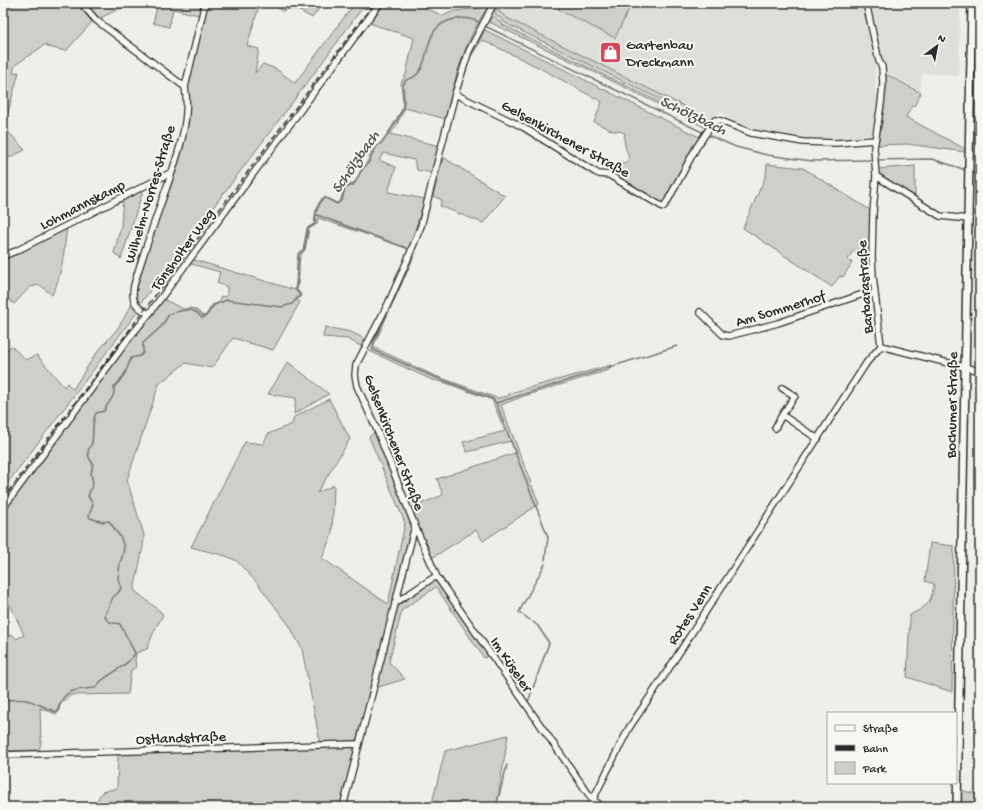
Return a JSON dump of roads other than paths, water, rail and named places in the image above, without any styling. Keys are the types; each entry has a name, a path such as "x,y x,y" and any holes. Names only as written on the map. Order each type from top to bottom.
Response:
{"main road":[{"name":"Bochumer Straße","path":"957,807 972,3"}],"street":[{"path":"81,3 96,20 185,87"},
{"name":"Wilhelm-Norres-Straße","path":"149,314 135,305 132,296 152,228 172,172 183,130 187,99 185,87 205,3"},
{"name":"Tönsholter Weg","path":"3,508 380,3"},
{"name":"Gelsenkirchener Straße","path":"343,807 415,526 377,430 357,386 355,375 356,365 388,304 421,226 455,94 469,51 494,3"},
{"name":"Barbarastraße","path":"866,3 879,61 882,67 883,83 874,153 876,176 872,257 881,346 980,370"},
{"name":"Gelsenkirchener Straße","path":"455,94 523,127 595,172 599,174 609,174 662,207 667,202 708,129 715,120 751,133 803,142 836,143 875,140"},
{"name":"Lohmannskamp","path":"3,256 16,251 172,172"},
{"path":"876,176 940,216 969,220"},
{"name":"Am Sommerhof","path":"700,312 723,335 729,336 778,323 860,295 876,294"},
{"name":"Rotes Venn","path":"589,807 629,728 867,362 881,346"},
{"path":"775,428 795,396 782,388"},
{"path":"782,415 818,439"},
{"name":"Im Küseler","path":"415,526 437,577 592,799 603,807"},
{"path":"395,603 433,578 437,577"},
{"name":"Ostlandstraße","path":"3,755 359,745"},
{"path":"976,807 980,800"}],"waterway":[{"name":"Schölzbach","path":"3,700 26,700 57,712 63,698 67,694 76,690 95,688 101,681 129,661 135,653 120,624 110,622 106,619 105,615 113,597 121,588 118,578 124,548 121,538 109,521 103,522 90,518 89,516 93,504 88,496 93,483 91,474 93,464 89,458 88,449 92,443 94,417 96,413 104,411 113,397 114,387 123,377 131,358 140,356 143,353 143,343 162,326 169,314 191,310 202,318 206,316 214,305 227,300 282,307 292,304 300,295 296,290 299,254 304,250 308,228 315,224 316,212 322,199 326,198 337,204 342,200 345,188 353,185 361,171 369,162 377,146 383,142 403,109 403,85 406,80 415,76 421,69 430,40 435,31 443,23 459,18 472,19 482,24"},
{"name":"Schölzbach","path":"485,26 704,133"},
{"name":"Schölzbach","path":"708,135 736,147 767,155 812,161 932,159 966,170"},
{"name":"Schölzbach","path":"972,172 980,175"},
{"path":"317,215 409,249"},
{"path":"405,276 420,236"},
{"path":"402,282 374,341 373,350 429,375 493,399 496,403 548,537 545,560"},
{"path":"496,403 677,346"},
{"path":"530,620 519,612 545,564"},
{"path":"528,702 549,643 538,626 533,622"},
{"path":"496,807 507,765"}],"railway":[{"path":"3,499 374,3"}],"place":[{"name":"Gartenbau Dreckmann","path":"611,53"}]}
